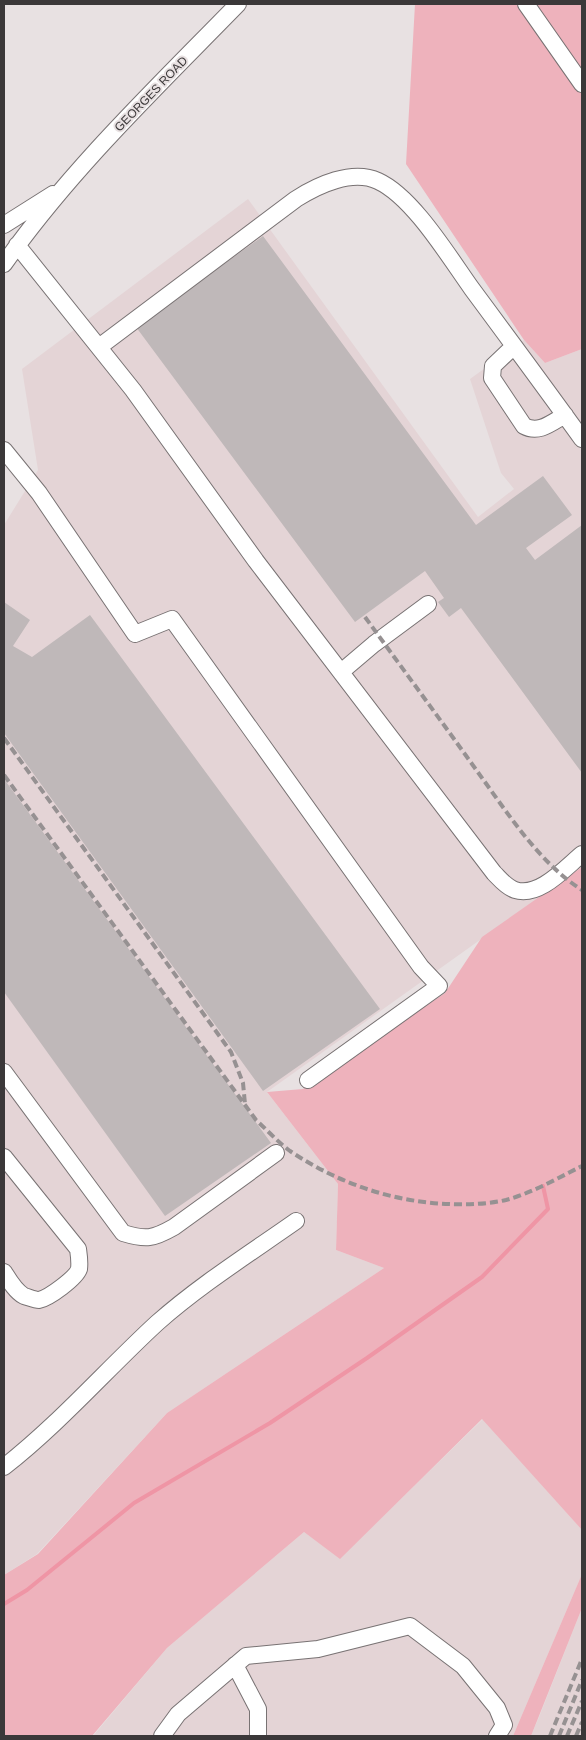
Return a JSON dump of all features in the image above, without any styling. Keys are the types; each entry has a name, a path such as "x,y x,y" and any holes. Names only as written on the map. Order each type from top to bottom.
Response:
{"street":[{"name":"GEORGES ROAD","path":"4,264 17,245 66,186 129,117 238,4"},
{"path":"526,4 582,84"},
{"path":"98,347 296,199 328,182 361,177 376,180 392,189 426,225 582,438"},
{"name":"GEORGES ROAD","path":"4,225 66,186"},
{"path":"17,245 133,390 256,561 494,873 506,885 516,890 528,891 547,884 582,854"},
{"path":"514,346 493,366 492,378 524,426 531,430 540,429 565,415"},
{"path":"4,450 39,493 135,634 172,619 421,967 439,986 308,1080"},
{"path":"341,672 374,644 428,604"},
{"path":"4,1072 123,1233 138,1238 157,1237 174,1227 276,1153"},
{"path":"4,1157 78,1249 80,1257 78,1269 74,1277 47,1297 38,1300 22,1295 17,1291 4,1272"},
{"path":"4,1467 66,1413 158,1323 190,1297 296,1221"},
{"path":"162,1736 178,1714 246,1656 318,1649 410,1626 463,1666 497,1708 504,1725 497,1736"},
{"path":"235,1666 258,1709 258,1736"}],"shaded area":[{"path":"415,4 582,4 582,349 545,363 524,340 406,164"},
{"path":"248,199 478,517 514,489 501,473 470,379 524,340 545,363 582,349 582,867 267,1092 338,1184 336,1250 384,1268 167,1413 37,1554 4,1575 4,525 38,470 22,369"},
{"path":"582,867 582,1530 482,1419 340,1559 304,1532 167,1648 92,1736 4,1736 4,1575 38,1554 167,1413 384,1268 336,1250 338,1184 267,1092 303,1089 445,993 482,937"},
{"path":"483,1419 582,1530 582,1574 513,1736 93,1736 167,1648 304,1532 340,1558"},
{"path":"582,1574 582,1608 531,1736 513,1736"},
{"path":"582,1608 582,1736 531,1736 539,1717"}],"building":[{"path":"263,236 476,525 543,476 572,515 526,548 535,560 582,525 582,773 461,608 449,617 438,602 444,598 425,571 355,622 136,327"},
{"path":"4,602 30,620 13,646 32,657 90,615 380,1009 263,1091 4,733"},
{"path":"4,779 271,1143 165,1216 4,992"}],"waterway":[{"path":"4,1604 27,1590 134,1503 270,1423 482,1277 548,1209 543,1186"}],"railway":[{"path":"365,617 525,836 552,866 582,890"},
{"path":"4,738 231,1052 243,1083 245,1104"},
{"path":"4,775 256,1120 290,1151 327,1172 366,1189 407,1199 449,1204 478,1204 506,1200 535,1189 582,1166"},
{"path":"550,1736 582,1659"},
{"path":"559,1736 582,1680"},
{"path":"567,1736 582,1701"},
{"path":"576,1736 582,1722"}]}
